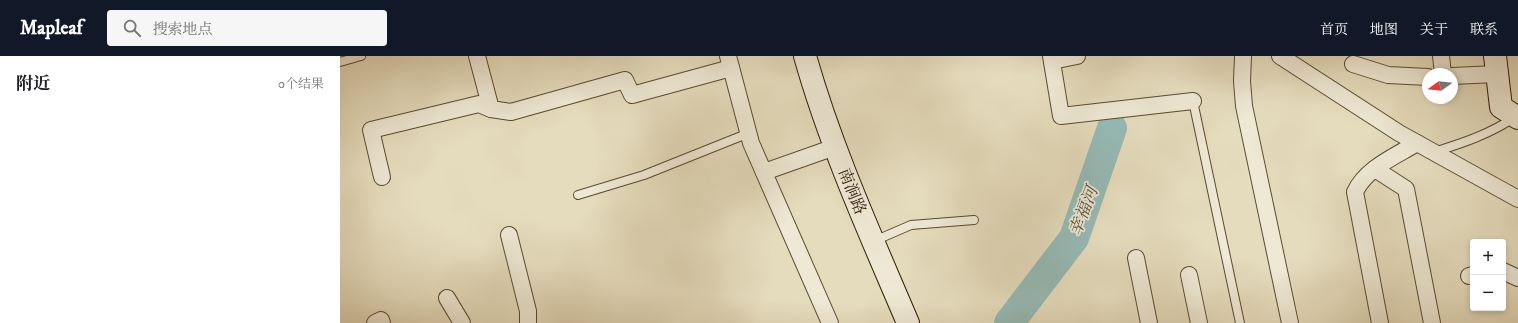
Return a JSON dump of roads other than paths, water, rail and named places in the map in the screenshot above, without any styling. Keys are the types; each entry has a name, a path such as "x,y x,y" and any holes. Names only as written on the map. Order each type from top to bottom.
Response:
{"main road":[{"name":"南涧路","path":"805,56 817,96 836,147 873,241 908,323"},
{"path":"1496,65 1500,107 1512,120"}],"street":[{"path":"477,56 491,109"},
{"path":"1077,56 1052,58 1061,116 1193,102"},
{"path":"1243,56 1242,81 1244,106 1290,323"},
{"path":"1280,56 1417,143 1518,200"},
{"path":"1441,56 1442,68"},
{"path":"382,177 372,130 479,104 491,109 511,112 625,80 632,94 729,62 752,143 830,323"},
{"path":"1360,62 1388,75 1422,77"},
{"path":"1458,74 1496,65"},
{"path":"1380,323 1355,192 1359,184 1379,165 1417,143"},
{"path":"764,172 836,147"},
{"path":"1375,169 1406,189 1432,323"},
{"path":"509,235 528,311 528,323"},
{"path":"1136,258 1149,323"},
{"path":"1506,273 1518,278"},
{"path":"1190,275 1199,323"},
{"path":"447,298 462,323"},
{"path":"375,323 381,320 382,323"}],"lane":[{"path":"340,62 361,56"},
{"path":"1193,102 1240,323"},
{"path":"1433,152 1467,142 1512,120"},
{"path":"578,195 644,174 749,133"},
{"path":"873,241 911,226 974,220"}],"waterway":[{"name":"幸福河","path":"1009,323 1074,238 1112,128"}]}
